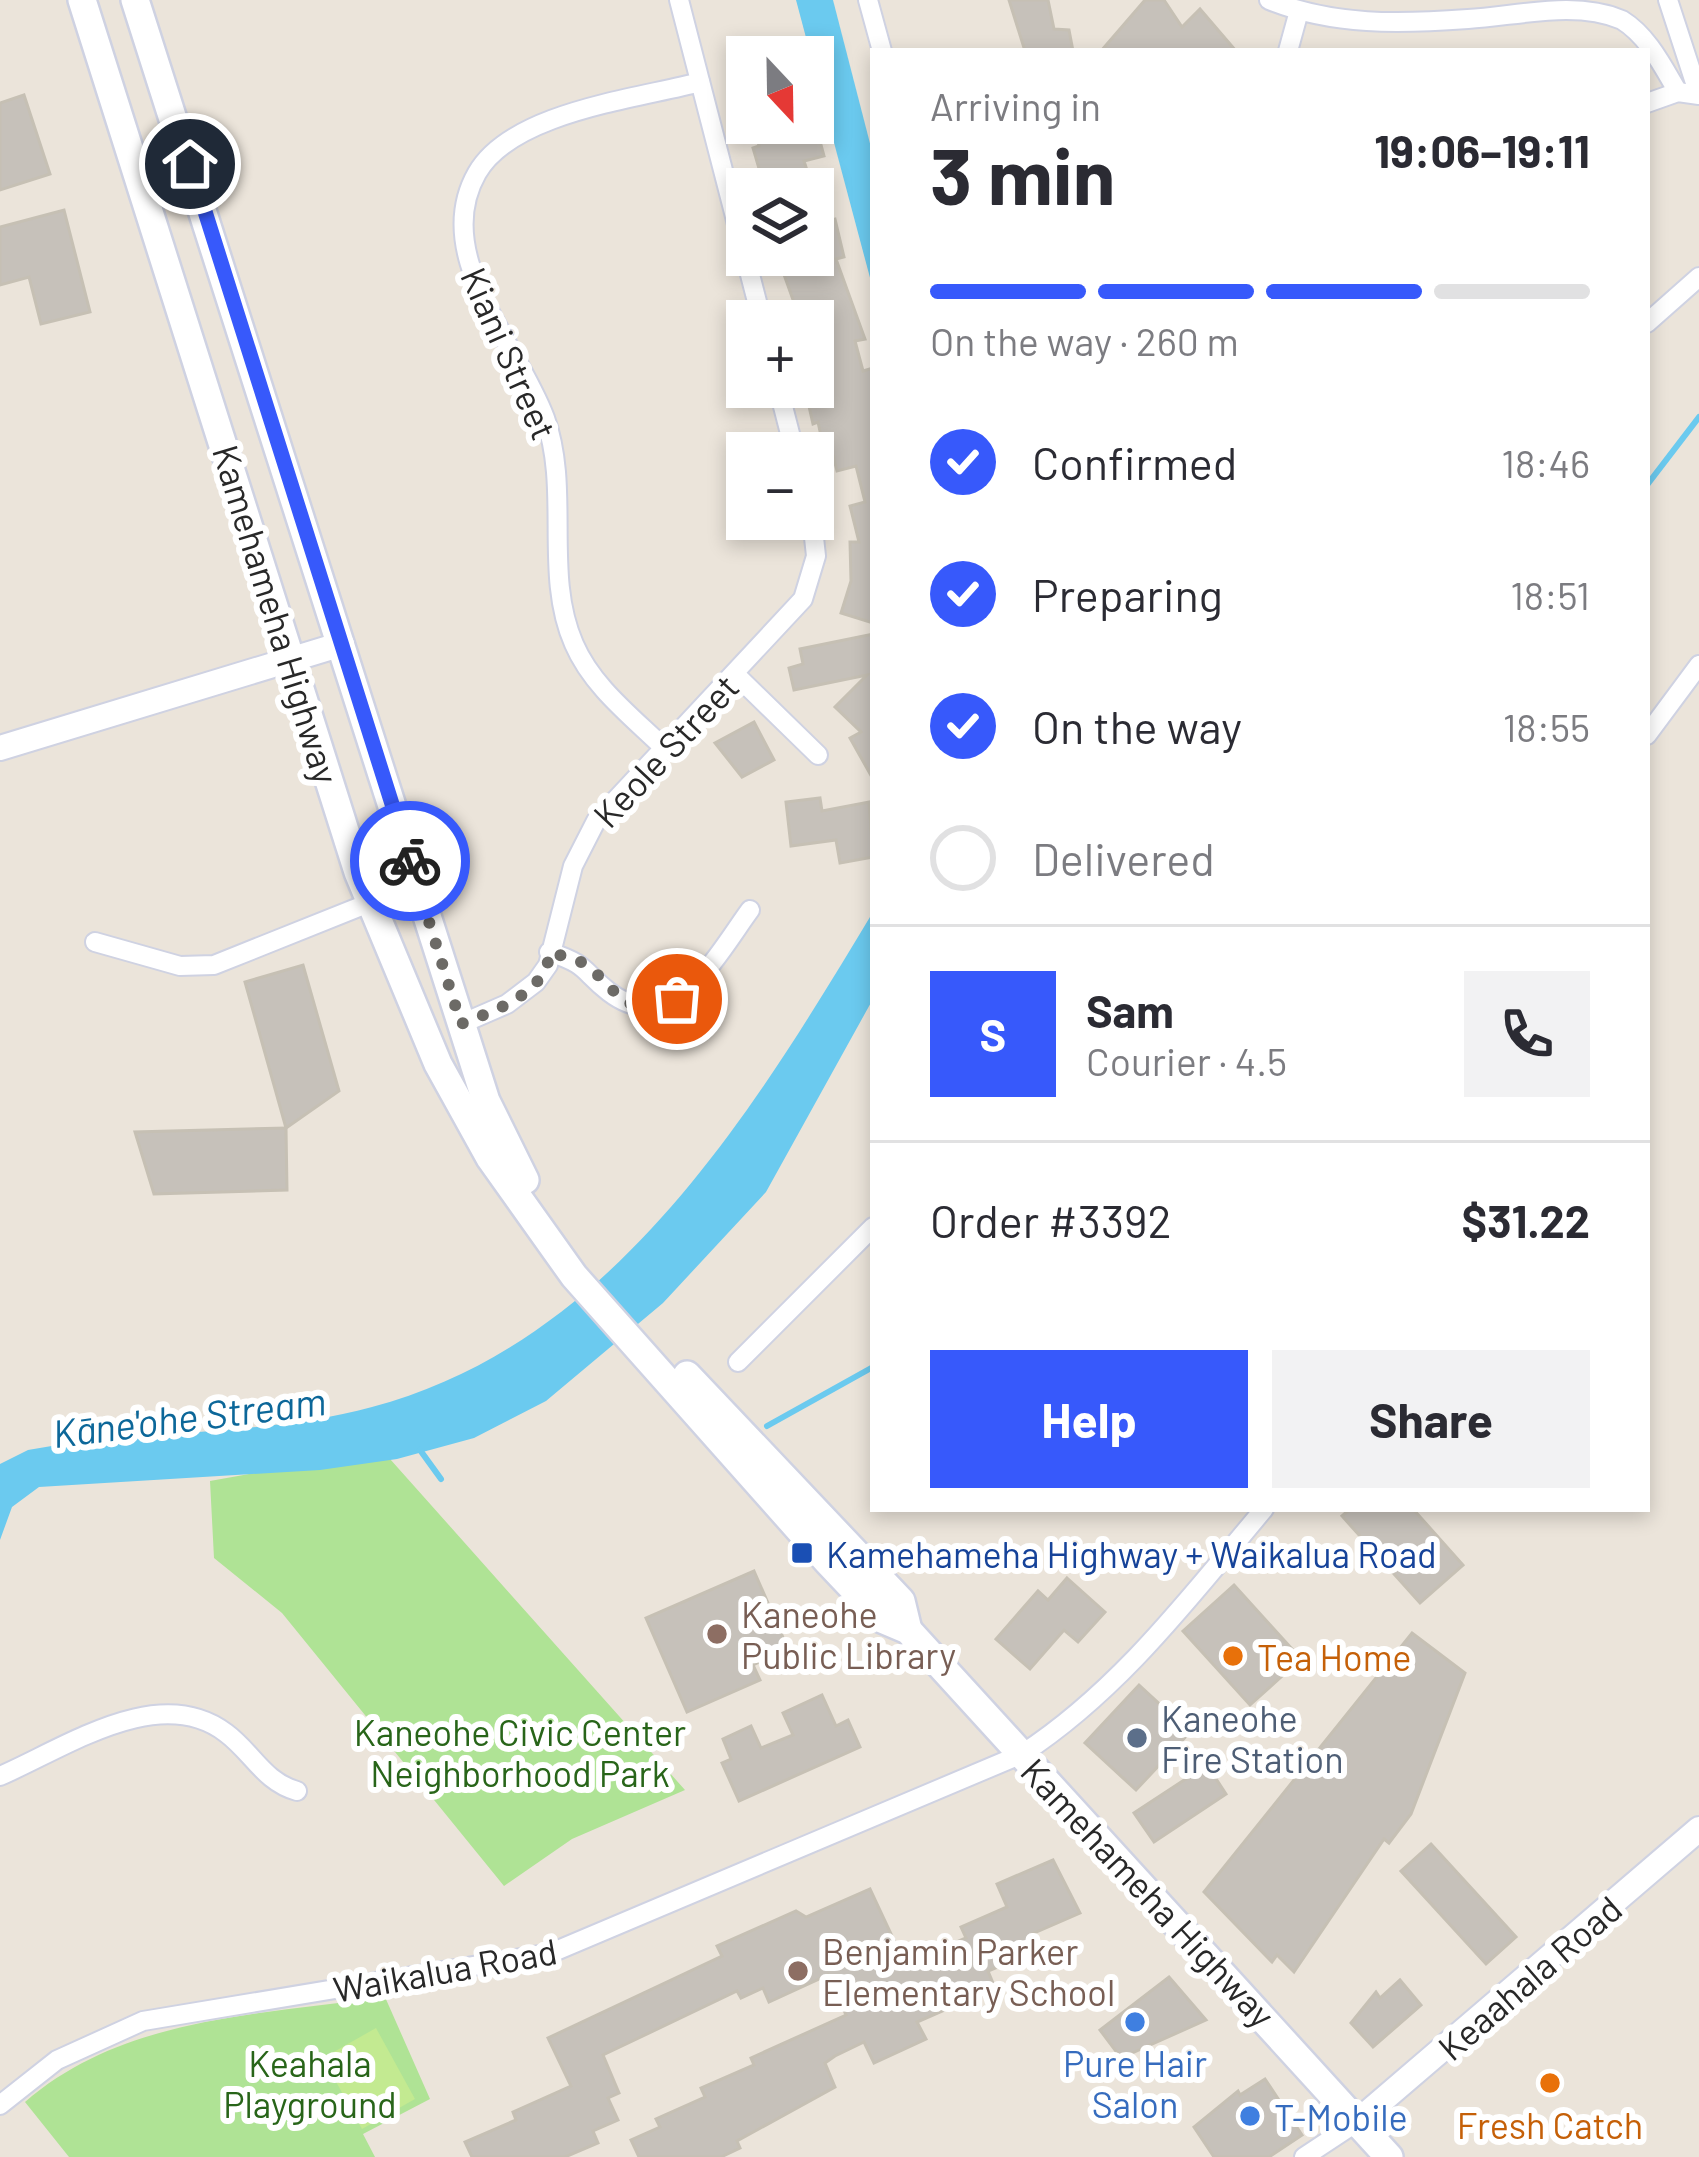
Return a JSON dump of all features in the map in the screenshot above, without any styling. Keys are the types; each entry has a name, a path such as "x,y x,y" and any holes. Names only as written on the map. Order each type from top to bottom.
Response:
{"main road":[{"name":"Kamehameha Highway","path":"82,0 369,903 422,1030 490,1158 828,1562 882,1618 908,1630 1389,2157"},
{"name":"Kamehameha Highway","path":"135,0 461,1024 511,1156 583,1272"},
{"path":"96,39 147,32"},
{"path":"422,1030 461,1024"}],"street":[{"path":"680,0 757,300"},
{"path":"868,0 880,48"},
{"path":"1269,0 1299,11 1365,23 1475,19 1535,8 1605,13 1641,35 1649,48"},
{"path":"1650,103 1678,92 1699,95 1668,0"},
{"path":"1289,48 1299,11"},
{"path":"1650,49 1678,92"},
{"name":"Kiani Street","path":"663,747 592,676 570,636 549,430 473,271 463,221 478,172 521,132 700,82"},
{"path":"1650,320 1699,277"},
{"name":"Keole Street","path":"461,1024 529,990 548,964 586,837 608,805 803,599 816,556 814,540"},
{"path":"0,748 342,644"},
{"path":"735,674 818,755"},
{"path":"1650,731 1696,674"},
{"path":"95,943 180,966 214,965 369,903"},
{"path":"550,952 583,963 619,998 640,1005 665,1004 697,983 750,910"},
{"path":"738,1362 870,1230"},
{"name":"Waikalua Road","path":"0,2105 57,2060 143,2021 551,1953 1022,1754 1061,1729 1139,1654 1261,1512"},
{"path":"0,1776 129,1720 172,1713 215,1726 272,1780 297,1791"},
{"name":"Keaahala Road","path":"1357,2122 1699,1829"},
{"path":"1304,2157 1357,2122"}],"green space":[{"name":"Kaneohe Civic Center Neighborhood Park","path":"382,1450 685,1790 572,1839 504,1886 282,1613 214,1558 210,1481"},
{"name":"Keahala Playground","path":"385,1997 430,2099 363,2134 375,2157 69,2157 25,2102 64,2074 150,2036 243,2015"},
{"path":"376,2028 415,2099 362,2129 323,2058"}],"water":[{"path":"796,0 833,0 870,143 870,278 834,143 834,36 806,36"},
{"path":"870,917 870,1004 766,1192 663,1303 546,1401 474,1438 397,1459 320,1470 39,1487 12,1507 0,1540 0,1464 28,1450 330,1417 458,1376 536,1331 605,1275 668,1210 726,1139"}],"building":[{"path":"1009,0 1048,0 1054,29 1069,30 1072,48 1024,48"},
{"path":"1145,0 1164,0 1182,27 1200,9 1233,48 1104,48"},
{"path":"24,95 50,174 0,190 0,103"},
{"path":"821,144 824,156 804,161 806,168 759,168 753,148"},
{"path":"64,210 90,312 41,324 29,277 0,285 0,227"},
{"path":"835,219 844,257 836,259 865,339 855,341 863,371 870,369 870,622 841,613 851,581 850,542 859,542 850,506 865,502 856,466 837,471 834,432 820,432 809,408 834,408 834,300 793,300 784,276 834,276"},
{"path":"870,635 870,774 850,738 861,732 835,707 867,675 794,690 789,668 803,664 800,649"},
{"path":"754,722 774,760 742,777 715,743"},
{"path":"820,798 822,811 869,802 870,858 840,863 836,840 791,846 786,802"},
{"path":"303,965 339,1091 286,1128 245,982"},
{"path":"286,1128 287,1190 154,1194 135,1132"},
{"path":"1347,1512 1416,1512 1463,1565 1420,1603 1342,1516"},
{"name":"Kaneohe Public Library","path":"754,1571 788,1649 753,1665 760,1680 687,1712 646,1618"},
{"path":"1067,1578 1105,1612 1078,1642 1064,1630 1030,1669 996,1639 1038,1591 1048,1600"},
{"path":"1234,1585 1301,1659 1250,1705 1183,1631"},
{"path":"1412,1633 1465,1673 1411,1814 1389,1843 1384,1839 1294,1972 1277,1955 1272,1962 1204,1892"},
{"name":"Kaneohe Fire Station","path":"1139,1685 1190,1732 1136,1790 1085,1743"},
{"path":"822,1695 836,1726 848,1720 860,1747 739,1801 722,1763 731,1759 723,1739 751,1726 761,1748 793,1735 783,1713"},
{"path":"1207,1765 1226,1794 1154,1842 1134,1813"},
{"path":"1431,1844 1516,1937 1486,1964 1401,1871"},
{"path":"1053,1860 1080,1913 1032,1934 1039,1950 988,1971 995,1988 917,2022 926,2039 874,2063 864,2042 835,2056 825,2063 835,2087 737,2141 740,2148 721,2157 639,2157 631,2140 660,2127 656,2119 705,2097 701,2088 754,2065 751,2058 846,2015 828,1975 769,2002 763,1988 741,1998 737,1991 603,2055 619,2093 608,2098 618,2120 593,2131 598,2143 565,2157 472,2157 465,2142 516,2120 513,2112 571,2086 548,2038 722,1956 717,1946 796,1911 806,1917 870,1889 905,1964 966,1938 961,1927 1007,1907 997,1884"},
{"path":"1169,1977 1206,2020 1121,2058 1100,2030"},
{"path":"1400,1980 1421,2005 1373,2047 1351,2023 1376,1992 1380,1998"},
{"name":"T-Mobile","path":"1265,2079 1302,2135 1269,2157 1214,2157 1194,2127 1238,2091 1240,2095"}],"waterway":[{"path":"1650,481 1699,417"},
{"path":"767,1426 870,1369"},
{"path":"420,1450 441,1479"}],"way so far":[{"path":"410,861 461,1024 529,990 543,974 550,952 583,963 609,992 629,1003 652,1006 677,999"}],"place":[{"name":"Kamehameha Highway + Waikalua Road","path":"802,1553"},
{"name":"Kaneohe Public Library","path":"717,1634"},
{"name":"Tea Home","path":"1233,1656"},
{"name":"Kaneohe Fire Station","path":"1137,1738"},
{"name":"Benjamin Parker Elementary School","path":"798,1971"},
{"name":"Pure Hair Salon","path":"1135,2022"},
{"name":"Fresh Catch","path":"1550,2083"},
{"name":"T-Mobile","path":"1250,2116"}],"route":[{"path":"190,164 410,861"}],"water label":[{"name":"Kāne'ohe Stream","path":"189,1416"}]}
